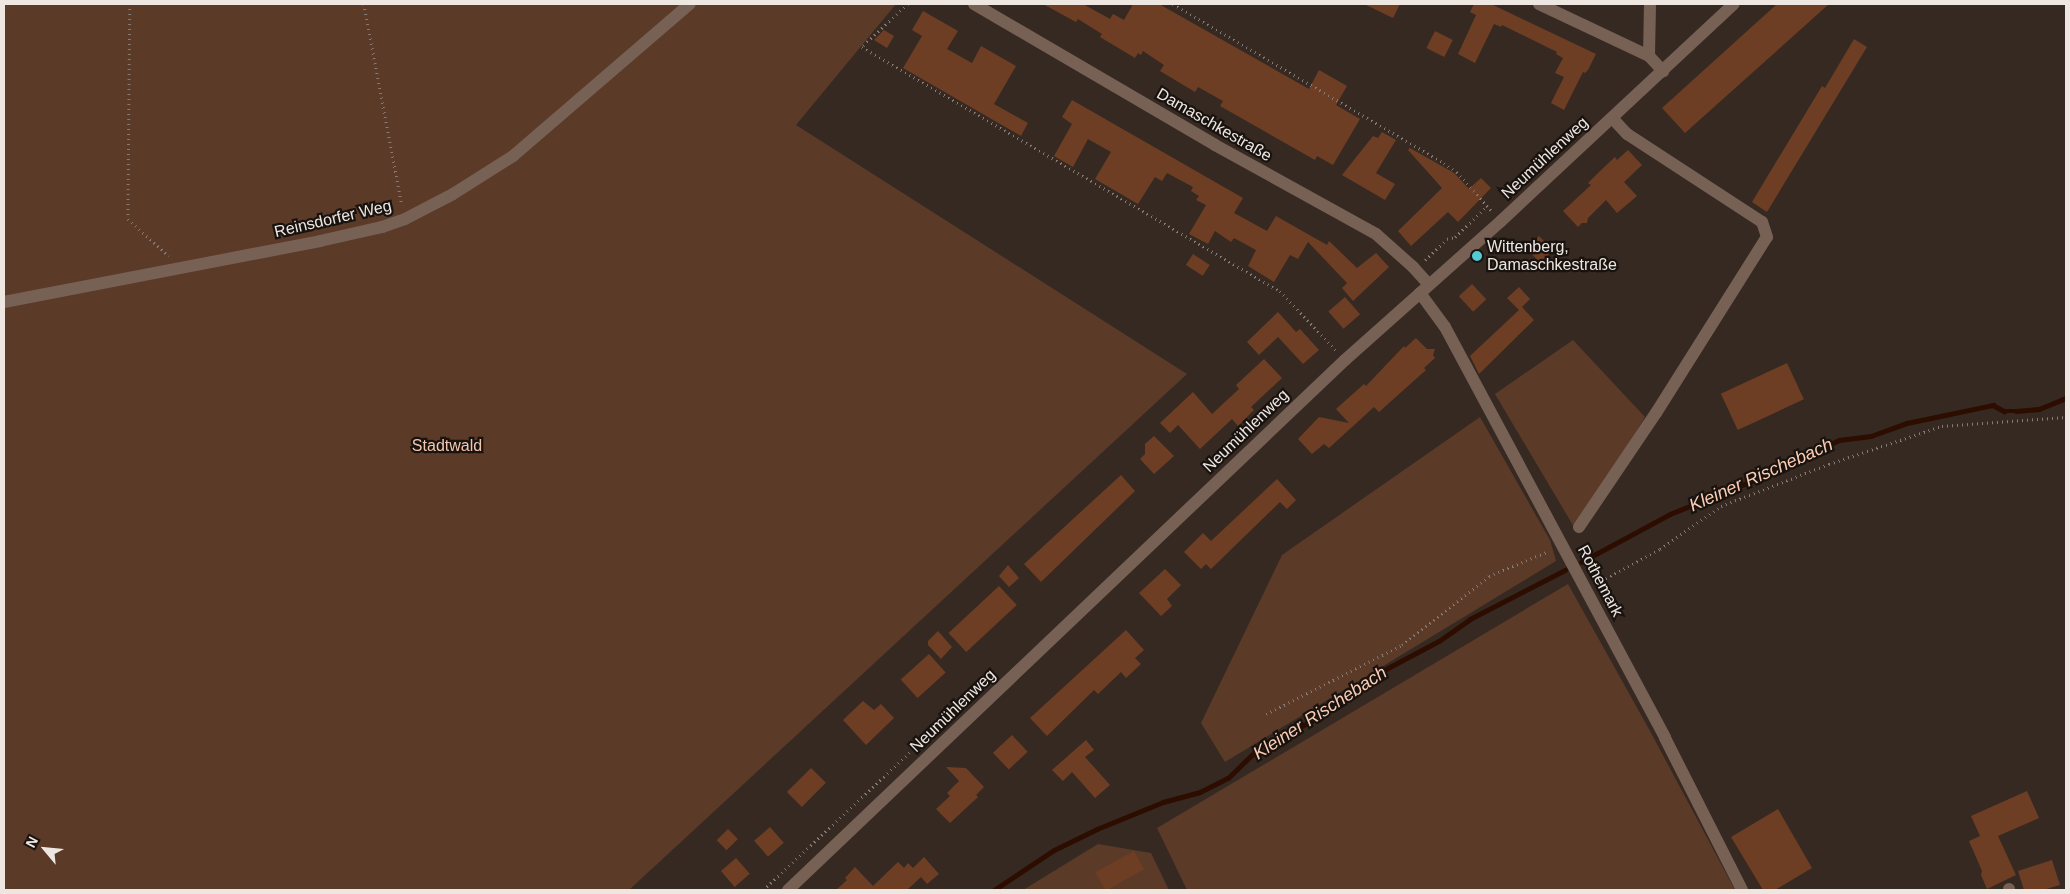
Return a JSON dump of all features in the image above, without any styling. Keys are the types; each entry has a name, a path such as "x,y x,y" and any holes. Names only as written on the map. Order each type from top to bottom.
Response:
{"street":[{"name":"Reinsdorfer Weg","path":"4,302 355,234 405,219 454,194 513,156 690,4"},
{"name":"Damaschkestraße","path":"974,4 1215,145 1376,234 1418,274 1424,289"},
{"path":"1539,4 1648,56 1663,71"},
{"path":"1648,56 1650,4"},
{"name":"Neumühlenweg","path":"788,890 1345,360 1500,221 1734,4"},
{"path":"1579,526 1656,414 1767,237 1762,222 1627,134 1612,118"},
{"name":"Rothemark","path":"1424,289 1586,588 1742,890"}],"path":[{"path":"130,4 128,219 181,267"},
{"path":"364,4 405,219"},
{"path":"908,4 862,47 1280,291 1345,360"},
{"path":"1173,4 1444,163 1457,172 1500,221"},
{"path":"1418,274 1420,264 1448,239 1455,237 1488,206"},
{"path":"1586,588 1660,549 1721,506 1829,464 1942,426 2066,417"},
{"path":"1266,714 1402,644 1489,576 1562,546"}],"green space":[{"name":"Stadtwald","path":"4,4 896,4 796,125 1187,374 629,890 4,890"},
{"path":"1573,340 1645,417 1577,532 1495,394"},
{"path":"1480,417 1550,540 1556,561 1225,762 1201,723 1282,555"},
{"path":"1568,584 1650,731 1735,890 1187,890 1157,828"},
{"path":"1098,844 1151,853 1169,890 1023,890"}],"building":[{"path":"1043,4 1083,4 1110,19 1113,14 1124,20 1133,4 1159,4 1309,89 1319,70 1347,86 1336,105 1360,119 1333,165 1317,156 1315,160 1220,106 1223,101 1198,87 1195,92 1160,71 1164,65 1143,51 1141,55 1138,53 1135,58 1100,37 1102,34 1078,19 1076,22"},
{"path":"1364,4 1400,4 1393,18"},
{"path":"1474,4 1491,4 1596,54 1588,70 1585,73 1583,72 1564,110 1551,103 1564,77 1555,73 1563,58 1556,54 1557,52 1502,25 1501,27 1494,24 1475,63 1458,54 1476,15 1470,12"},
{"path":"1777,4 1829,4 1685,133 1662,108"},
{"path":"923,11 958,31 947,49 972,63 981,46 1016,66 994,104 1028,123 1021,136 903,68 922,36 912,30"},
{"path":"884,30 894,36 887,48 874,40"},
{"path":"1435,31 1453,40 1444,57 1426,48"},
{"path":"1854,39 1867,47 1767,212 1752,202 1822,86 1825,88"},
{"path":"1072,100 1243,198 1234,213 1267,231 1276,216 1327,245 1329,241 1357,268 1376,253 1389,267 1353,301 1342,288 1347,283 1308,242 1298,259 1290,255 1274,282 1248,266 1256,250 1234,238 1231,242 1215,231 1208,244 1189,234 1206,205 1196,200 1199,196 1191,191 1193,187 1167,173 1162,181 1155,177 1138,204 1095,179 1111,152 1088,139 1073,167 1054,156 1072,124 1062,117"},
{"path":"1382,132 1396,140 1376,173 1395,184 1385,200 1342,175 1373,136 1378,138"},
{"path":"1410,148 1454,173 1469,189 1481,178 1491,188 1458,222 1448,212 1411,246 1398,231 1442,188 1408,150"},
{"path":"1628,150 1642,165 1624,182 1637,196 1617,213 1606,200 1588,218 1587,223 1582,223 1578,227 1563,211 1591,185 1588,183 1599,172 1615,157 1617,160"},
{"path":"1539,236 1553,250 1540,263 1526,249"},
{"path":"1193,254 1210,265 1203,276 1186,265"},
{"path":"1472,284 1486,299 1473,312 1459,296"},
{"path":"1519,287 1530,299 1522,307 1534,320 1479,374 1470,356 1519,310 1507,298"},
{"path":"1345,297 1360,314 1343,329 1328,311"},
{"path":"1278,312 1296,332 1300,329 1319,350 1303,364 1278,337 1259,355 1247,342"},
{"path":"1416,338 1427,349 1435,349 1433,355 1435,358 1424,368 1426,370 1379,412 1374,407 1329,448 1324,444 1312,454 1298,439 1319,417 1349,423 1336,409 1364,384 1366,386 1404,346 1405,348"},
{"path":"1264,359 1282,378 1251,407 1254,410 1238,426 1232,419 1200,449 1178,425 1170,433 1160,423 1193,392 1212,414 1239,389 1236,385"},
{"path":"1787,363 1804,399 1738,430 1721,394"},
{"path":"1154,436 1174,456 1154,474 1140,459 1145,454 1145,444"},
{"path":"1121,475 1135,491 1041,582 1024,564"},
{"path":"1277,479 1296,500 1287,509 1280,502 1211,569 1206,564 1201,569 1184,552 1203,533 1211,541"},
{"path":"1008,565 1019,578 1009,587 999,576"},
{"path":"1165,569 1181,585 1167,599 1172,606 1161,616 1139,593"},
{"path":"999,586 1017,605 966,652 949,633"},
{"path":"1126,630 1144,650 1135,658 1141,664 1126,678 1121,672 1098,694 1094,690 1047,736 1030,718"},
{"path":"938,631 952,647 941,659 928,645 928,641"},
{"path":"929,654 946,673 917,698 901,679"},
{"path":"863,701 874,710 881,704 894,718 866,745 843,720"},
{"path":"1012,735 1028,752 1009,770 993,753"},
{"path":"1086,740 1094,750 1085,757 1110,785 1095,798 1072,772 1063,781 1052,770"},
{"path":"946,767 966,768 984,787 976,795 978,797 950,823 936,809 950,796 947,793 959,781"},
{"path":"811,768 826,783 802,807 787,792"},
{"path":"2027,791 2039,818 1998,836 2016,875 1987,889 1981,875 1982,871 1969,841 1980,836 1971,816"},
{"path":"1778,809 1812,868 1775,890 1763,890 1731,837"},
{"path":"770,827 784,843 768,857 754,841"},
{"path":"728,829 738,839 727,850 717,840"},
{"path":"1134,851 1144,869 1107,890 1096,872"},
{"path":"924,857 939,874 927,884 921,877 907,890 836,890 847,880 845,878 855,867 873,886 898,862 904,868 908,863 913,868"},
{"path":"736,858 750,874 735,887 721,871"},
{"path":"2052,860 2060,885 2043,890 2024,890 2018,871"}],"waterway":[{"name":"Kleiner Rischebach","path":"1581,562 1670,514 1757,479 1839,440 1871,436 1907,423 1993,405 2004,411 2039,409 2066,398"},
{"name":"Kleiner Rischebach","path":"994,890 1054,850 1097,829 1163,802 1200,792 1228,778 1262,745 1316,719 1369,678 1439,641 1470,619 1565,570"}],"place":[{"name":"Wittenberg, Damaschkestraße","path":"1477,256"}]}
